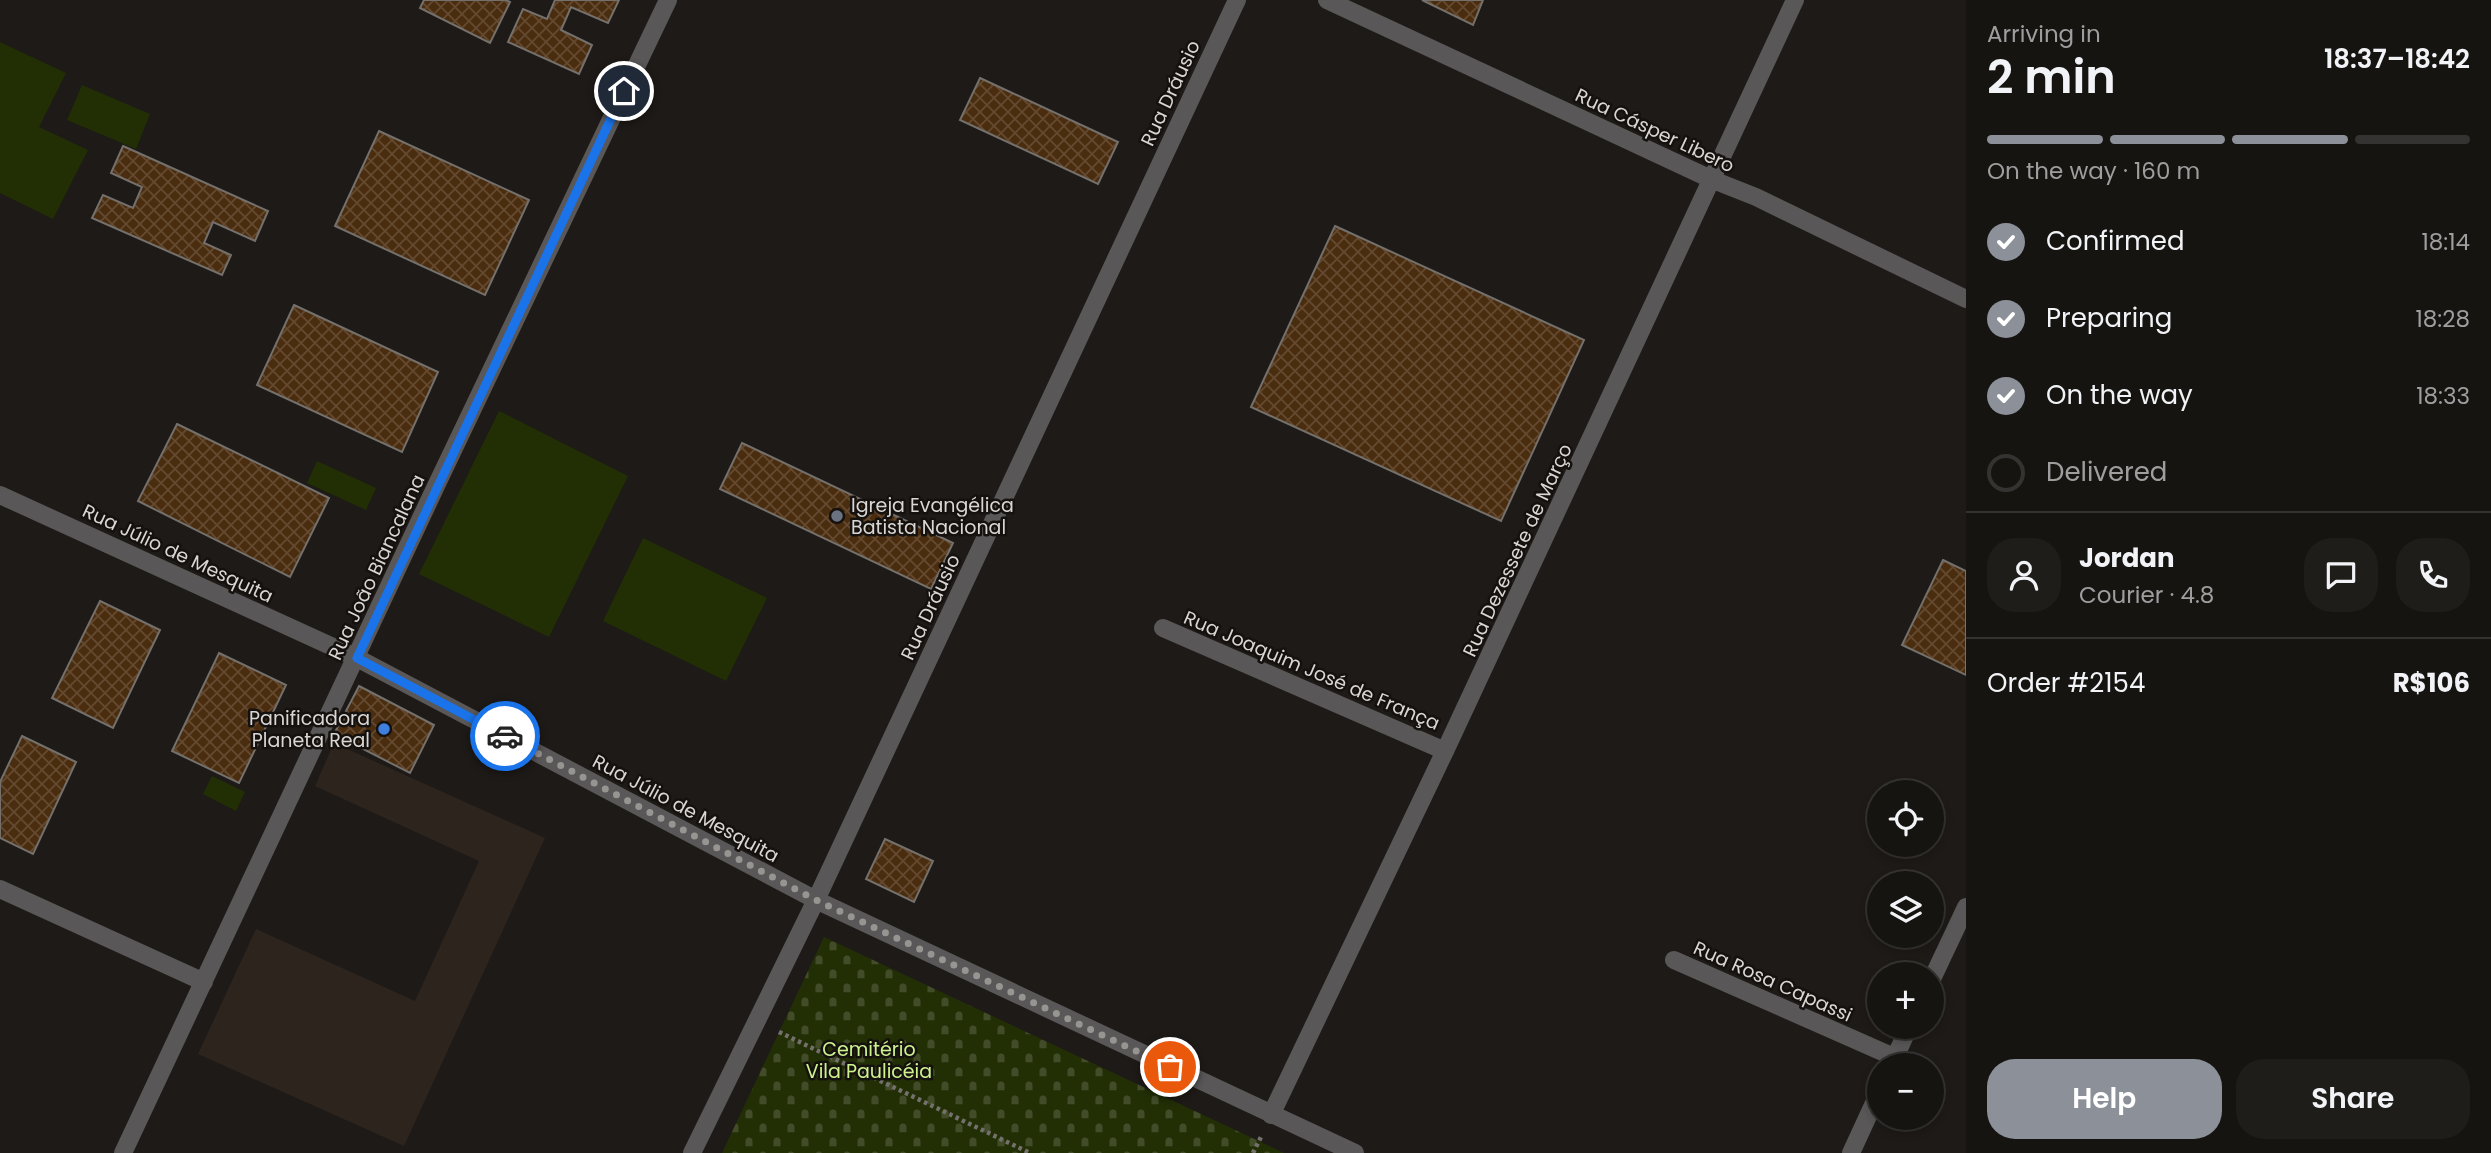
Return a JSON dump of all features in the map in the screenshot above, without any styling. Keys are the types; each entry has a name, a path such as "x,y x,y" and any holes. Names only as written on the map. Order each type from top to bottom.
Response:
{"street":[{"name":"Rua João Biancalana","path":"123,1153 668,0"},
{"name":"Rua Dráusio","path":"692,1153 816,900 1237,0"},
{"name":"Rua Cásper Libero","path":"1326,0 1713,180 1756,197 1966,299"},
{"name":"Rua Dezessete de Março","path":"1271,1115 1445,751 1795,0"},
{"name":"Rua Júlio de Mesquita","path":"0,495 357,658 816,900 1355,1153"},
{"name":"Rua Joaquim José de França","path":"1163,628 1445,751"},
{"path":"0,889 204,982"},
{"path":"1940,962 1966,907"},
{"name":"Rua Rosa Capassi","path":"1674,960 1873,1053"},
{"path":"1851,1153 1867,1118"}],"path":[{"path":"756,1020 1030,1153"}],"shaded area":[{"path":"334,743 545,838 404,1146 198,1054 256,929 415,1001 479,861 315,786"}],"green space":[{"path":"0,42 66,73 39,127 88,150 53,219 0,193"},
{"path":"82,85 150,114 136,149 67,120"},
{"path":"499,411 628,476 549,637 419,574"},
{"path":"317,461 376,488 366,510 307,483"},
{"path":"643,538 767,598 726,681 603,621"},
{"path":"212,776 245,792 236,811 203,794"},
{"name":"Cemitério Vila Paulicéia","path":"824,937 1284,1153 722,1153"}],"building":[{"path":"424,0 510,2 490,43 420,8"},
{"path":"555,0 619,0 608,23 571,7 561,30 592,45 579,74 508,42 523,9 547,19"},
{"path":"1422,0 1483,0 1473,25"},
{"path":"980,78 1118,142 1098,184 960,120"},
{"path":"379,131 529,200 485,295 335,226"},
{"path":"123,146 268,211 255,241 213,222 204,243 231,255 222,275 92,218 103,195 133,208 142,187 111,173"},
{"path":"1335,226 1584,340 1501,521 1251,407"},
{"path":"294,305 438,372 402,452 257,385"},
{"path":"177,424 329,498 290,577 138,501"},
{"name":"Igreja Evangélica Batista Nacional","path":"742,443 953,543 931,589 720,489"},
{"path":"1943,560 1966,571 1966,675 1902,645"},
{"path":"100,601 160,630 113,728 52,698"},
{"path":"219,653 286,685 239,783 172,751"},
{"name":"Panificadora Planeta Real","path":"359,686 434,725 410,773 334,734"},
{"path":"22,736 76,762 33,854 0,838 0,782"},
{"path":"885,839 933,861 914,902 866,879"}],"way so far":[{"path":"505,736 816,900 1170,1067"}],"place":[{"name":"Igreja Evangélica Batista Nacional","path":"837,516"},
{"name":"Panificadora Planeta Real","path":"384,729"}],"route":[{"path":"505,736 357,658 624,91"}]}
